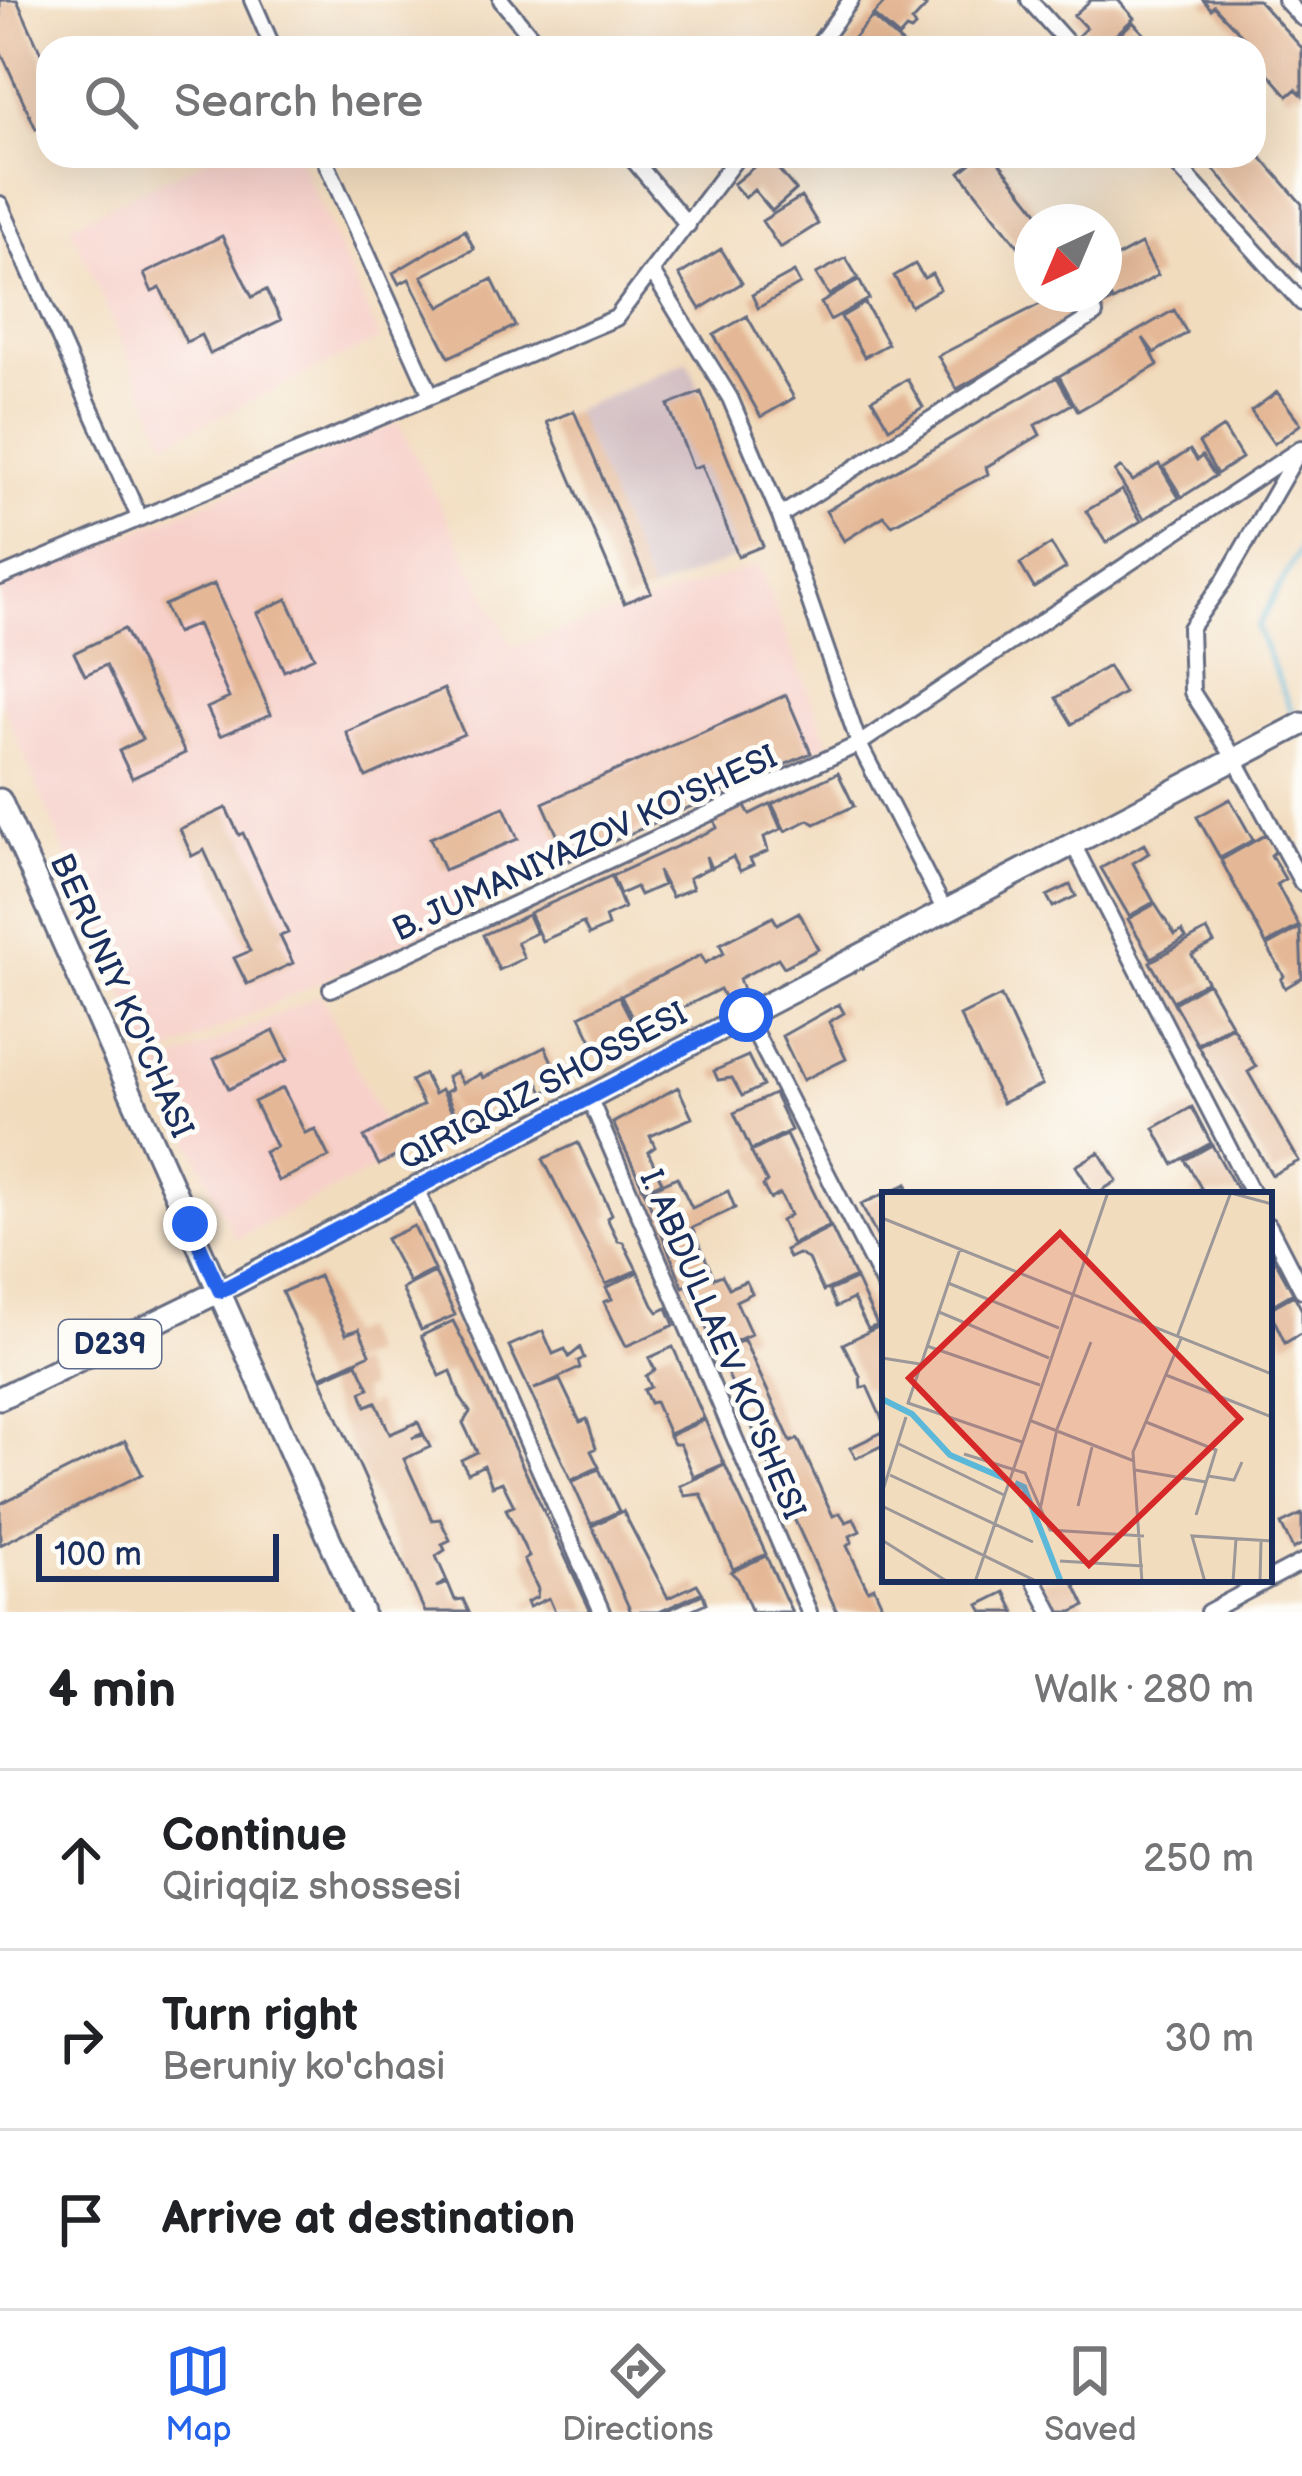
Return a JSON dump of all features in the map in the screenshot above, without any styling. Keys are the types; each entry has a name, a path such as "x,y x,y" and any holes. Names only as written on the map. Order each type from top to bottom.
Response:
{"main road":[{"name":"QIRIQQIZ SHOSSESI","path":"0,1397 220,1291 1302,724"},
{"name":"BERUNIY KO'CHASI","path":"0,800 362,1612"}],"street":[{"path":"252,0 268,36"},
{"path":"501,0 531,36"},
{"path":"825,36 851,0"},
{"path":"1029,0 1061,36"},
{"path":"1286,0 1302,18"},
{"path":"327,168 431,395"},
{"path":"640,168 688,225"},
{"path":"0,577 616,318 729,168"},
{"path":"1180,168 1302,303"},
{"path":"0,204 139,517"},
{"path":"652,272 730,398 780,516 859,744 945,911"},
{"path":"780,516 1095,314"},
{"path":"1301,448 1224,581 1190,628 1192,692 1235,759 1302,883"},
{"name":"B. JUMANIYAZOV KO'SHESI","path":"332,989 859,744 1301,448"},
{"path":"1072,844 1251,1192"},
{"path":"746,1015 882,1281"},
{"name":"I. ABDULLAEV KO'SHESI","path":"589,1097 809,1612"},
{"path":"416,1188 602,1612"},
{"path":"1272,1232 1302,1290"},
{"path":"1272,1578 1302,1562"},
{"path":"1036,1582 1051,1612"},
{"path":"1208,1612 1264,1582"}],"shaded area":[{"path":"188,168 303,168 380,339 166,442 70,225"},
{"path":"688,361 701,392 668,406 693,468 702,465 738,556 651,592 574,411"},
{"path":"398,423 513,647 758,565 829,743 152,1061 0,698 0,588"},
{"path":"321,995 399,1156 235,1239 157,1068"}],"building":[{"path":"0,0 17,0 36,42 36,129 0,50"},
{"path":"887,0 917,0 926,7 912,22 915,27 900,36 873,15"},
{"path":"1091,0 1118,0 1134,18 1114,36 1078,36 1086,28 1074,15"},
{"path":"1203,0 1258,0 1302,48 1302,95 1296,89 1288,96 1266,71 1266,36 1243,36 1214,6 1211,9"},
{"path":"872,17 894,36 855,36"},
{"path":"1133,22 1146,36 1118,36"},
{"path":"1266,163 1302,204 1302,271 1212,168 1266,168"},
{"path":"752,168 777,168 796,190 772,211 754,190 745,198 733,184"},
{"path":"965,168 1003,168 1032,204 1014,204 1014,241 960,172"},
{"path":"801,197 818,224 780,248 762,221"},
{"path":"465,230 474,249 422,276 440,307 492,279 515,326 449,357 409,279 399,284 393,273"},
{"path":"222,236 252,297 266,290 281,320 210,354 201,335 186,342 160,288 152,292 144,274"},
{"path":"1141,244 1158,275 1122,296 1122,254"},
{"path":"721,249 742,283 700,309 679,275"},
{"path":"846,258 858,278 829,295 816,274"},
{"path":"915,264 924,278 932,274 940,289 911,306 894,276"},
{"path":"794,272 800,284 758,308 752,295"},
{"path":"859,280 869,299 830,320 821,303"},
{"path":"865,303 888,344 864,357 841,317"},
{"path":"1174,310 1187,333 1154,353 1143,338 1158,365 1078,411 1059,376"},
{"path":"1024,312 1073,312 1078,321 957,389 938,356"},
{"path":"747,316 794,398 761,417 714,335"},
{"path":"1057,377 1072,404 1035,425 1040,435 986,467 988,474 892,525 884,516 844,541 826,511"},
{"path":"907,379 923,407 889,428 872,399"},
{"path":"701,392 763,546 738,556 702,465 693,468 668,405"},
{"path":"1277,392 1301,424 1274,444 1251,411"},
{"path":"574,411 651,592 624,603 547,422"},
{"path":"1223,427 1242,458 1217,474 1199,443"},
{"path":"1190,450 1197,460 1202,456 1215,476 1182,497 1163,467"},
{"path":"1159,464 1179,498 1144,519 1115,472 1121,467 1133,481"},
{"path":"1122,490 1141,521 1106,543 1086,511"},
{"path":"1051,544 1066,568 1034,588 1020,564"},
{"path":"214,584 271,714 220,736 207,708 229,698 197,624 176,633 164,605"},
{"path":"287,599 314,657 284,671 257,613"},
{"path":"124,629 185,753 132,778 119,751 142,739 106,665 85,675 74,653"},
{"path":"1108,666 1124,693 1072,724 1056,698"},
{"path":"444,689 464,734 366,777 346,732"},
{"path":"786,695 811,753 569,861 543,803"},
{"path":"838,773 854,806 815,824 809,820 785,831 772,804"},
{"path":"1230,799 1253,840 1220,858 1197,817"},
{"path":"743,804 750,814 770,804 781,829 764,837 768,851 750,859 753,865 740,871 733,857 711,868 706,856 709,868 689,878 693,888 672,897 658,871 663,885 640,895 636,887 620,894 612,876 717,828 714,818"},
{"path":"504,807 518,839 444,870 430,838"},
{"path":"226,808 239,835 243,833 288,933 280,936 293,963 247,984 234,958 250,951 204,850 192,856 180,829"},
{"path":"1267,834 1276,851 1271,855 1285,879 1277,884 1299,926 1266,944 1221,860"},
{"path":"1144,844 1149,853 1133,863 1154,902 1129,916 1101,868"},
{"path":"611,876 624,908 605,917 608,926 589,935 583,923 542,941 529,913"},
{"path":"1070,885 1076,896 1053,907 1047,896"},
{"path":"1155,904 1175,935 1182,931 1186,938 1151,958 1128,919"},
{"path":"799,912 818,949 784,967 778,958 739,979 743,990 725,998 720,989 655,1022 659,1032 644,1040 621,996 701,955 705,963 724,953 720,944 773,917 777,924"},
{"path":"528,915 536,933 517,942 524,958 499,970 483,935"},
{"path":"1300,928 1302,978 1285,988 1284,976 1267,946"},
{"path":"1207,930 1214,943 1192,955 1207,981 1173,1001 1150,962"},
{"path":"1208,983 1231,1024 1197,1044 1174,1003"},
{"path":"619,996 637,1031 597,1051 580,1016"},
{"path":"1001,996 1042,1085 1002,1103 960,1016"},
{"path":"839,1004 844,1013 829,1022 846,1059 803,1080 782,1036"},
{"path":"1232,1026 1256,1067 1248,1072 1299,1161 1272,1175 1198,1046"},
{"path":"274,1031 288,1060 229,1089 214,1059"},
{"path":"545,1047 562,1083 543,1093 538,1082 459,1122 445,1092 452,1089 447,1077 456,1072 462,1083 481,1074 483,1078"},
{"path":"748,1056 763,1086 742,1096 732,1078 718,1080 714,1071"},
{"path":"424,1074 434,1094 441,1090 458,1124 379,1165 364,1137 423,1105 411,1081"},
{"path":"678,1087 692,1118 650,1136 655,1147 648,1152 662,1182 644,1190 613,1123"},
{"path":"283,1088 305,1133 315,1129 329,1157 278,1181 264,1152 276,1147 254,1102"},
{"path":"774,1094 791,1130 751,1150 734,1113"},
{"path":"1192,1107 1211,1143 1173,1164 1154,1128"},
{"path":"786,1135 830,1226 792,1244 781,1221 790,1215 780,1194 770,1199 751,1152"},
{"path":"578,1143 612,1214 607,1218 637,1270 606,1284 543,1159"},
{"path":"1212,1145 1238,1192 1194,1192 1201,1188 1185,1160"},
{"path":"1099,1152 1117,1181 1092,1192 1076,1166"},
{"path":"677,1177 692,1208 728,1191 735,1208 692,1228 712,1273 683,1287 645,1192"},
{"path":"882,1195 880,1242 861,1204"},
{"path":"414,1226 434,1270 409,1282 386,1239"},
{"path":"831,1227 855,1277 823,1291 808,1259 798,1254 789,1258 785,1250"},
{"path":"1272,1254 1293,1293 1274,1304 1272,1301"},
{"path":"435,1272 455,1315 421,1330 402,1289"},
{"path":"638,1272 653,1305 658,1312 667,1308 674,1325 626,1346 604,1302 612,1299 606,1288"},
{"path":"712,1274 714,1278 722,1275 729,1288 746,1281 752,1293 736,1301 751,1334 716,1350 688,1287"},
{"path":"319,1276 346,1334 359,1329 370,1354 320,1377 282,1292"},
{"path":"856,1279 877,1325 868,1329 853,1299 836,1307 829,1291"},
{"path":"1294,1295 1302,1310 1302,1333 1285,1343 1272,1307"},
{"path":"453,1321 591,1612 555,1612 549,1598 529,1607 527,1602 537,1597 538,1589 506,1509 514,1506 502,1482 492,1486 484,1465 468,1473 461,1460 477,1452 463,1423 470,1412 451,1371 440,1376 421,1336"},
{"path":"878,1327 882,1336 882,1419 867,1386 861,1388 860,1376 843,1344"},
{"path":"543,1331 553,1354 565,1349 569,1357 580,1348 584,1358 578,1361 580,1368 534,1389 560,1380 580,1422 587,1419 596,1448 591,1451 599,1467 571,1480 509,1346"},
{"path":"744,1340 791,1442 798,1439 833,1516 840,1513 846,1522 854,1519 860,1531 850,1536 852,1542 847,1546 868,1590 874,1587 885,1612 837,1612 717,1351"},
{"path":"673,1347 704,1418 669,1434 655,1402 650,1403 644,1390 651,1387 646,1376 655,1370 649,1358"},
{"path":"357,1363 369,1388 361,1392 366,1406 376,1402 390,1434 418,1422 423,1433 412,1438 424,1435 430,1447 404,1459 432,1520 440,1519 450,1540 436,1556 447,1581 436,1587 448,1583 455,1600 463,1599 469,1612 425,1612 321,1379"},
{"path":"705,1420 724,1464 694,1477 680,1444 669,1436"},
{"path":"882,1432 882,1445 856,1458 850,1448"},
{"path":"125,1441 142,1474 0,1545 0,1504"},
{"path":"725,1465 766,1554 733,1569 701,1494 685,1496 680,1486"},
{"path":"599,1469 619,1511 591,1524 572,1482"},
{"path":"623,1511 668,1598 697,1584 702,1592 659,1612 631,1612 592,1526"},
{"path":"1302,1514 1302,1544 1293,1549 1281,1524"},
{"path":"766,1556 792,1612 752,1612 731,1572"},
{"path":"1041,1582 1073,1582 1085,1606 1072,1612 1042,1612 1039,1606 1050,1600"},
{"path":"1005,1592 1015,1612 983,1612 979,1605"},
{"path":"703,1594 706,1603 686,1612 664,1612"}],"waterway":[{"path":"1295,719 1257,628 1302,546"}],"route":[{"path":"190,1224 220,1291 746,1015"}]}
